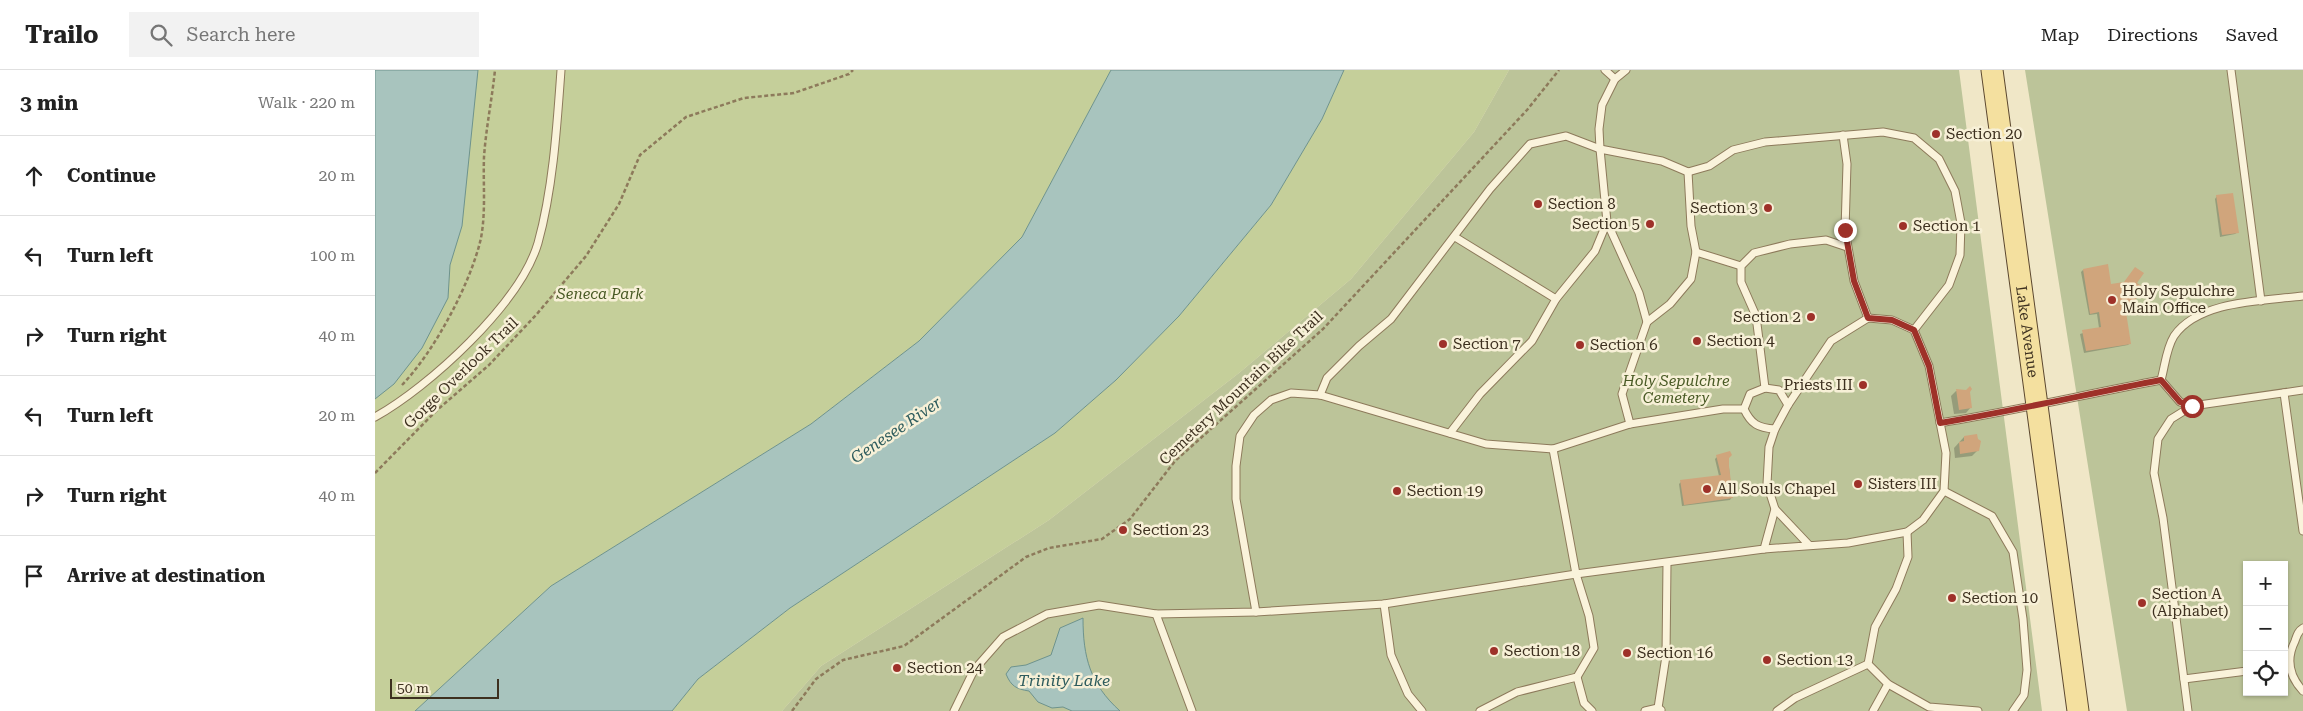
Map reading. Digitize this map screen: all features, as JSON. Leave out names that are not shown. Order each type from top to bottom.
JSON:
[{"type":"main road","name":"Lake Avenue","points":[[1992,70],[2078,711]]},
{"type":"lane","points":[[375,417],[392,408],[430,380],[472,339],[502,304],[521,277],[537,244],[545,209],[557,127],[561,70]]},
{"type":"lane","points":[[1605,70],[1615,79]]},
{"type":"lane","points":[[1626,70],[1615,79],[1602,105],[1599,129],[1600,149],[1607,222],[1639,293],[1647,322]]},
{"type":"lane","points":[[2231,70],[2261,302]]},
{"type":"lane","points":[[1319,395],[1327,378],[1391,318],[1490,189],[1530,144],[1566,136],[1600,149],[1662,161],[1688,172],[1709,166],[1733,150],[1765,142],[1883,132],[1914,138],[1939,160],[1955,191],[1961,223],[1961,255],[1949,285],[1914,330]]},
{"type":"lane","points":[[1843,135],[1847,164],[1845,230],[1847,247],[1854,281],[1868,318]]},
{"type":"lane","points":[[1630,424],[1622,394],[1647,322],[1671,304],[1691,279],[1696,252],[1691,226],[1688,172]]},
{"type":"lane","points":[[1450,433],[1480,394],[1532,341],[1555,299],[1595,251],[1607,222]]},
{"type":"lane","points":[[1455,237],[1555,299]]},
{"type":"lane","points":[[1765,388],[1756,316],[1741,282],[1741,266],[1754,253],[1790,244],[1826,240],[1847,247]]},
{"type":"lane","points":[[1696,252],[1741,266]]},
{"type":"lane","points":[[2161,380],[2167,352],[2175,336],[2189,322],[2206,312],[2226,306],[2303,296]]},
{"type":"lane","points":[[954,711],[974,670],[1003,637],[1047,614],[1099,605],[1156,614],[1256,612],[1385,604],[1576,574],[1764,549],[1848,543],[1907,532],[1923,520],[1944,491],[1946,453],[1929,366],[1914,330],[1892,320],[1868,318],[1831,341],[1788,405],[1775,429],[1769,447],[1767,484],[1775,509],[1809,545]]},
{"type":"lane","points":[[1940,423],[2013,411],[2037,404],[2161,380]]},
{"type":"lane","points":[[2161,380],[2180,402],[2192,406]]},
{"type":"lane","points":[[1775,429],[1762,428],[1750,421],[1744,409],[1750,394],[1765,388],[1779,390],[1788,405]]},
{"type":"lane","points":[[2188,711],[2163,518],[2154,473],[2158,439],[2171,419],[2192,406],[2303,390]]},
{"type":"lane","points":[[2284,393],[2303,531]]},
{"type":"lane","points":[[1256,612],[1236,499],[1235,466],[1240,436],[1253,416],[1271,400],[1291,394],[1319,395],[1486,444],[1553,449],[1630,424],[1723,409],[1744,409]]},
{"type":"lane","points":[[1553,449],[1576,574],[1589,616],[1594,648],[1577,677],[1584,703],[1592,711]]},
{"type":"lane","points":[[1944,491],[1992,516],[2013,552],[2023,619],[2027,670],[2024,695],[2013,711]]},
{"type":"lane","points":[[1764,549],[1775,509]]},
{"type":"lane","points":[[1868,664],[1875,627],[1896,589],[1908,557],[1907,532]]},
{"type":"lane","points":[[1645,711],[1660,710],[1666,656],[1667,563]]},
{"type":"lane","points":[[1385,604],[1391,655],[1408,694],[1422,711]]},
{"type":"lane","points":[[1156,614],[1192,711]]},
{"type":"lane","points":[[2288,659],[2300,629],[2303,628]]},
{"type":"lane","points":[[1868,664],[1888,684],[1929,707],[1978,711]]},
{"type":"lane","points":[[1777,711],[1795,698],[1868,664]]},
{"type":"lane","points":[[2288,669],[2303,691]]},
{"type":"lane","points":[[2184,679],[2243,672]]},
{"type":"lane","points":[[1480,711],[1517,692],[1577,677]]},
{"type":"lane","points":[[1873,711],[1888,684]]},
{"type":"path","points":[[396,390],[424,358],[448,318],[466,279],[480,239],[483,216],[486,136],[495,70]]},
{"type":"path","name":"Gorge Overlook Trail","points":[[375,473],[436,411],[489,365],[536,315],[586,256],[619,204],[640,155],[686,117],[744,98],[794,93],[849,74],[853,70]]},
{"type":"path","name":"Cemetery Mountain Bike Trail","points":[[792,711],[816,679],[843,660],[904,646],[1026,557],[1049,548],[1102,539],[1130,518],[1175,461],[1323,329],[1527,110],[1559,70]]},
{"type":"green space","name":"Seneca Park","points":[[375,70],[1111,70],[1022,237],[919,341],[811,424],[551,586],[415,711],[375,711]]},
{"type":"green space","points":[[1344,70],[1509,70],[1474,132],[1351,279],[1239,373],[1049,520],[821,666],[782,711],[672,711],[698,679],[790,608],[1055,433],[1116,380],[1179,316],[1271,205],[1322,119]]},
{"type":"green space","name":"Holy Sepulchre Cemetery","points":[[1509,70],[1959,70],[2042,711],[782,711],[821,666],[1049,520],[1239,373],[1351,279],[1474,132]]},
{"type":"green space","points":[[2025,70],[2303,70],[2303,711],[2127,711]]},
{"type":"water","points":[[375,70],[478,70],[462,226],[450,265],[448,298],[422,348],[394,384],[375,399]]},
{"type":"water","name":"Genesee River","points":[[1111,70],[1344,70],[1322,119],[1271,205],[1179,316],[1116,380],[1055,433],[790,608],[698,679],[672,711],[415,711],[551,586],[811,424],[919,341],[1022,237]]},
{"type":"water","name":"Trinity Lake","points":[[1083,618],[1083,632],[1090,669],[1102,691],[1120,711],[1072,711],[1063,707],[1052,708],[1038,702],[1029,691],[1015,686],[1006,674],[1011,667],[1026,665],[1051,655],[1060,628]]},
{"type":"building","points":[[2233,193],[2239,233],[2222,235],[2216,195]]},
{"type":"building","name":"Holy Sepulchre Main Office","points":[[2108,264],[2111,284],[2124,282],[2135,267],[2144,273],[2137,283],[2144,288],[2126,312],[2131,344],[2086,351],[2082,330],[2101,327],[2099,312],[2090,314],[2083,269]]},
{"type":"building","points":[[1970,386],[1972,389],[1970,392],[1972,408],[1959,410],[1956,389],[1966,390]]},
{"type":"building","points":[[1977,434],[1978,439],[1981,441],[1979,451],[1960,454],[1959,442],[1964,441],[1964,436]]},
{"type":"building","name":"All Souls Chapel","points":[[1730,451],[1732,455],[1729,458],[1729,466],[1733,498],[1684,505],[1680,480],[1721,475],[1716,455]]},
{"type":"place","name":"Section 20","points":[[1936,134]]},
{"type":"place","name":"Section 8","points":[[1538,204]]},
{"type":"place","name":"Section 3","points":[[1768,208]]},
{"type":"place","name":"Section 5","points":[[1650,224]]},
{"type":"place","name":"Section 1","points":[[1903,226]]},
{"type":"place","name":"Holy Sepulchre Main Office","points":[[2112,300]]},
{"type":"place","name":"Section 2","points":[[1811,317]]},
{"type":"place","name":"Section 4","points":[[1697,341]]},
{"type":"place","name":"Section 7","points":[[1443,344]]},
{"type":"place","name":"Section 6","points":[[1580,345]]},
{"type":"place","name":"Priests III","points":[[1863,385]]},
{"type":"place","name":"Sisters III","points":[[1858,484]]},
{"type":"place","name":"All Souls Chapel","points":[[1707,489]]},
{"type":"place","name":"Section 19","points":[[1397,491]]},
{"type":"place","name":"Section 23","points":[[1123,530]]},
{"type":"place","name":"Section 10","points":[[1952,598]]},
{"type":"place","name":"Section A (Alphabet)","points":[[2142,603]]},
{"type":"place","name":"Section 18","points":[[1494,651]]},
{"type":"place","name":"Section 16","points":[[1627,653]]},
{"type":"place","name":"Section 13","points":[[1767,660]]},
{"type":"place","name":"Section 24","points":[[897,668]]},
{"type":"route","points":[[1845,230],[1854,281],[1868,318],[1892,320],[1914,330],[1929,366],[1940,423],[2013,411],[2037,404],[2161,380],[2180,402],[2192,406]]}]
